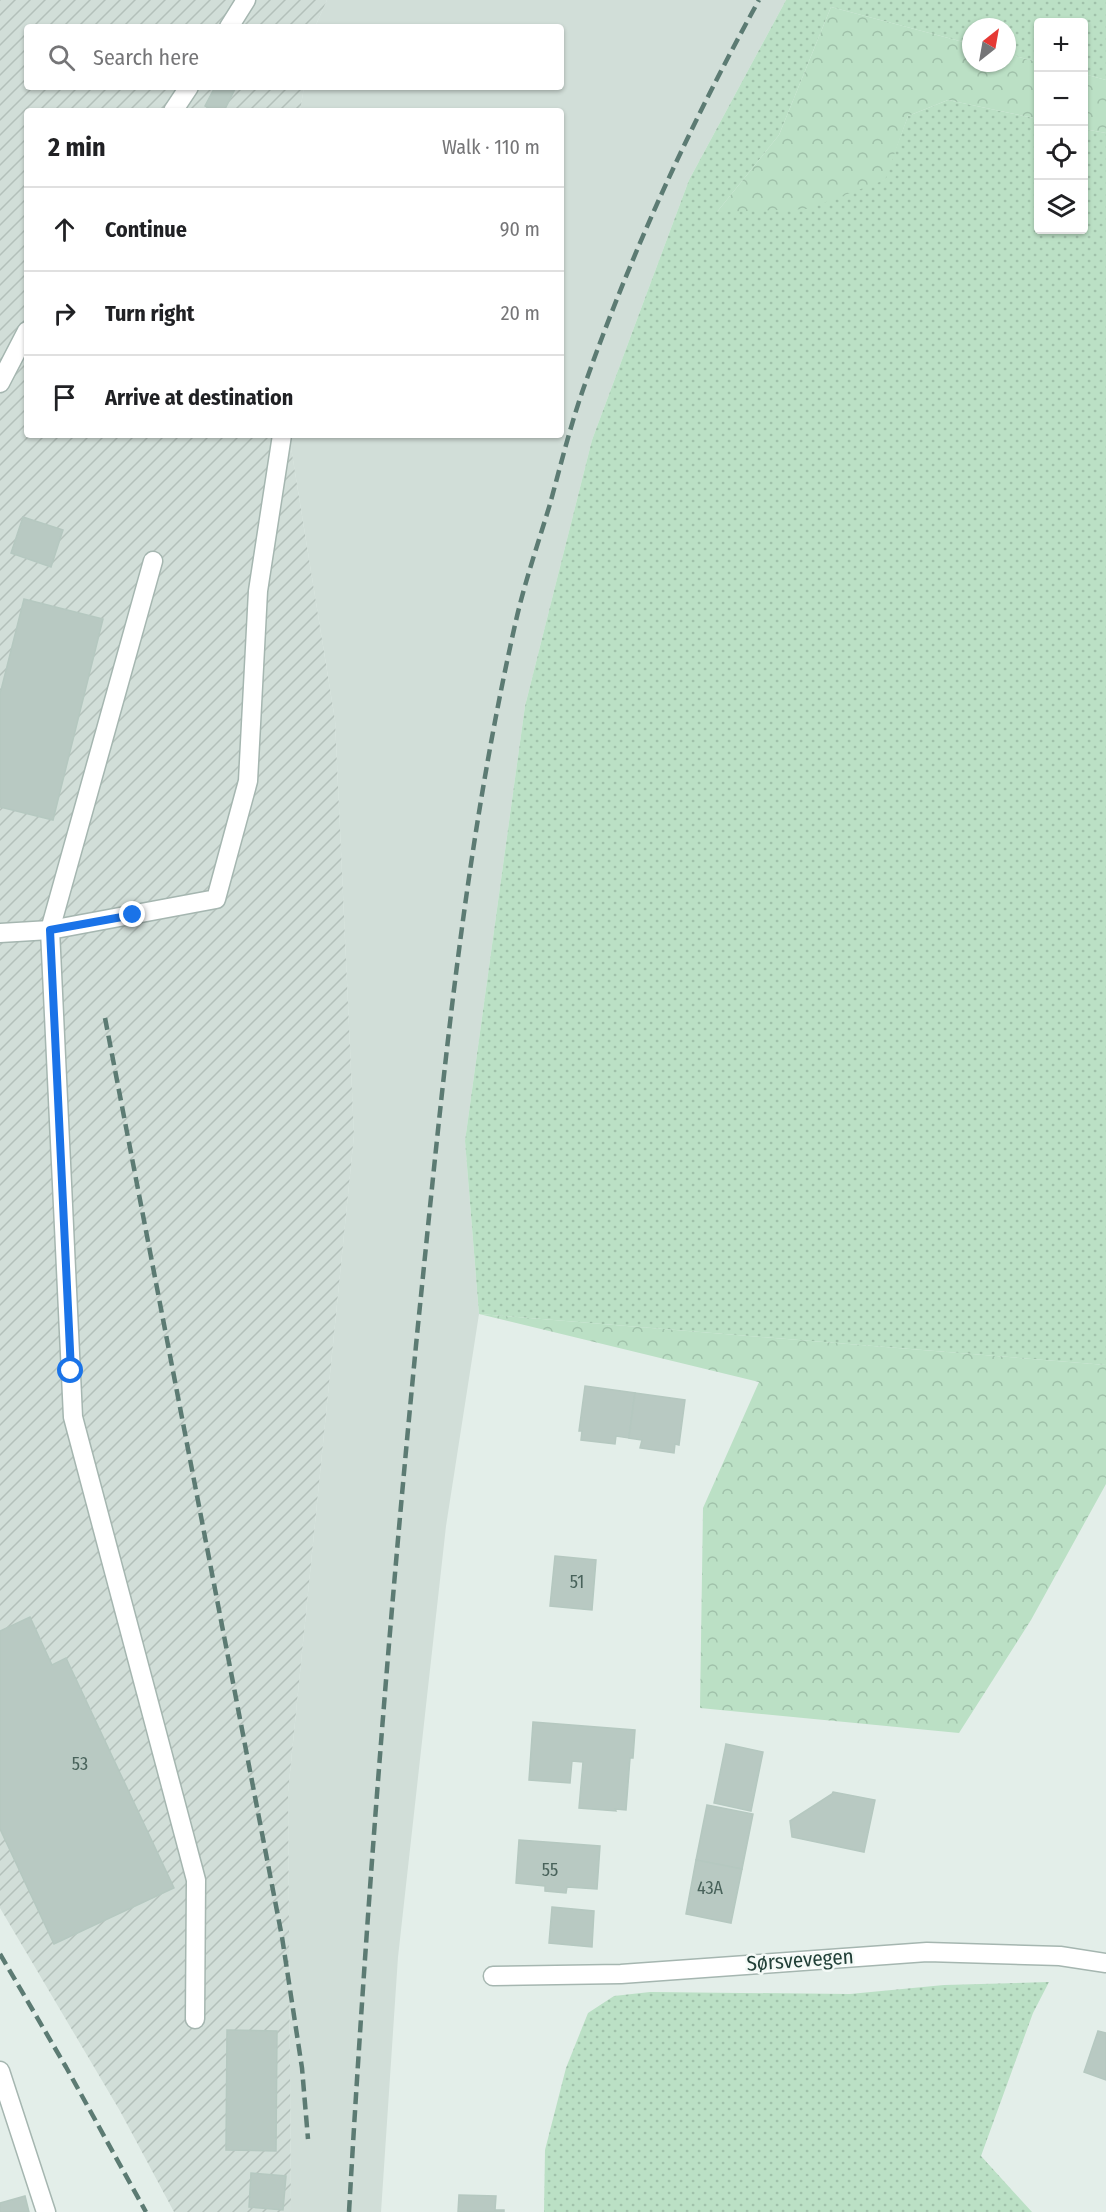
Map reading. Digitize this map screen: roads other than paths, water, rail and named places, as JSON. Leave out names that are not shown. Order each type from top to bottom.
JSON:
[{"type":"street","points":[[231,24],[246,0]]},
{"type":"street","points":[[175,108],[187,90]]},
{"type":"street","points":[[0,383],[24,337]]},
{"type":"street","points":[[0,933],[50,930],[216,899],[248,781],[258,591],[282,438]]},
{"type":"street","points":[[153,561],[50,930],[73,1417],[196,1880],[195,2019]]},
{"type":"street","name":"Sørsvevegen","points":[[493,1976],[621,1974],[927,1952],[1060,1956],[1106,1963]]},
{"type":"street","points":[[0,2071],[46,2212]]},
{"type":"railway","points":[[349,2212],[363,1990],[397,1546],[436,1149],[456,974],[481,798],[515,625],[585,384],[622,285],[664,188],[686,140],[759,0]]},
{"type":"railway","points":[[105,1018],[282,1937],[302,2068],[308,2139]]},
{"type":"railway","points":[[0,1954],[146,2212]]}]
